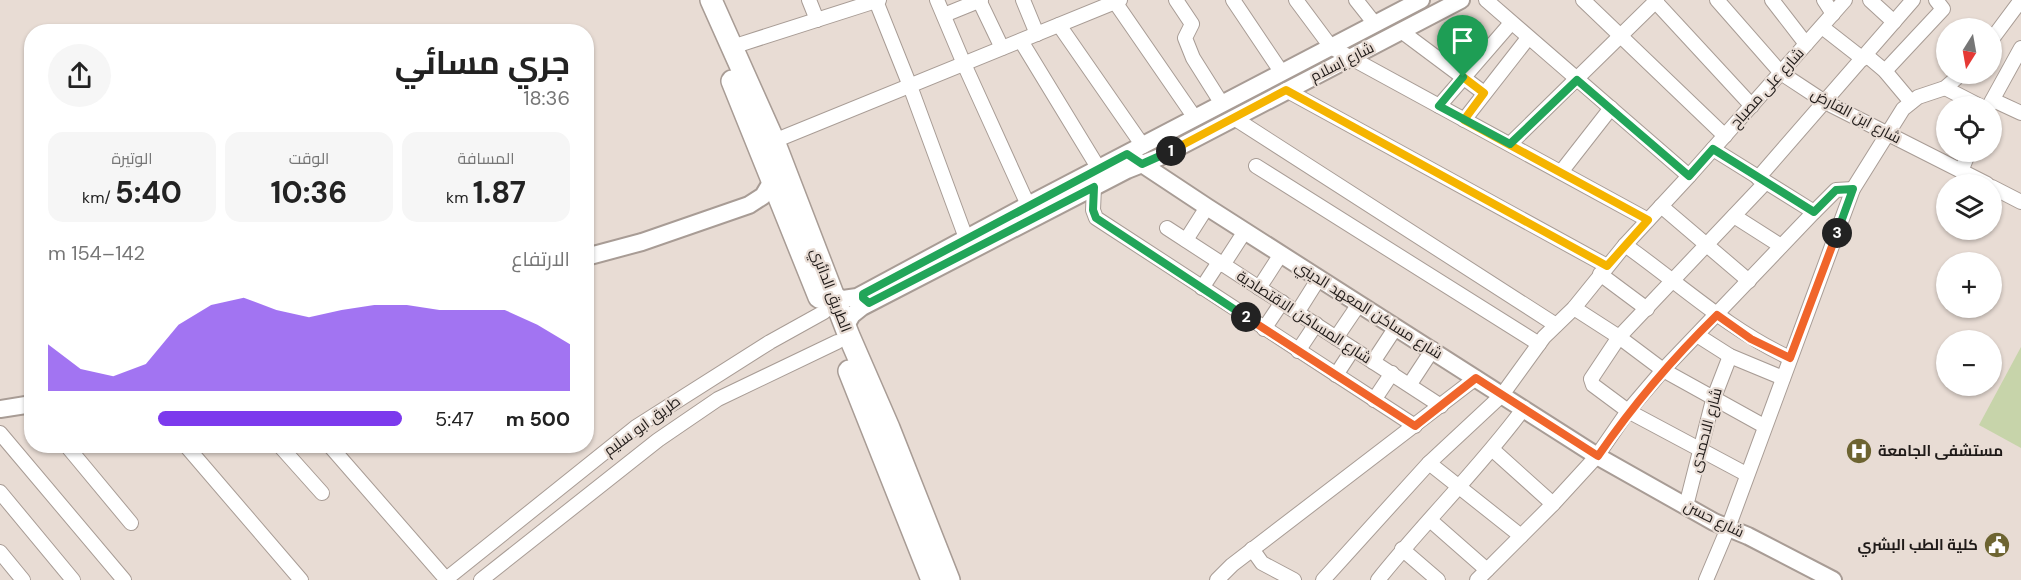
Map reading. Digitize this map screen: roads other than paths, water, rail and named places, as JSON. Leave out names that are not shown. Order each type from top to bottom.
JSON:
[{"type":"highway","name":"الطريق الدائري","points":[[700,0],[764,139],[772,181],[785,214],[829,303]]},
{"type":"highway","name":"الطريق الدائري","points":[[711,0],[732,47],[764,139],[882,432],[932,580]]},
{"type":"highway","name":"الطريق الدائري","points":[[893,465],[949,580]]},
{"type":"street","points":[[809,0],[817,20]]},
{"type":"street","points":[[732,47],[817,20],[859,3],[877,0],[966,238]]},
{"type":"street","points":[[937,0],[1028,205]]},
{"type":"street","points":[[944,15],[980,0],[1002,48]]},
{"type":"street","points":[[1023,0],[1037,34]]},
{"type":"street","points":[[1176,0],[1192,24],[1185,38],[1193,58],[1222,104]]},
{"type":"street","points":[[1233,0],[1282,73]]},
{"type":"street","points":[[1296,0],[1331,47],[1648,220]]},
{"type":"street","points":[[1356,0],[1375,24]]},
{"type":"street","name":"شارع إسلام","points":[[829,303],[866,298],[1160,157],[1461,0]]},
{"type":"street","points":[[1486,0],[1689,176]]},
{"type":"street","points":[[1583,0],[1725,136]]},
{"type":"street","points":[[1510,144],[1656,0],[1752,106]]},
{"type":"street","name":"شارع ابن الفارض","points":[[1717,0],[1781,73],[1825,102],[1967,174]]},
{"type":"street","points":[[1772,0],[1806,44]]},
{"type":"street","points":[[1824,0],[1833,14]]},
{"type":"street","name":"شارع على مصباح","points":[[1323,580],[1429,463],[1502,395],[1539,344],[1574,308],[1603,270],[1845,0]]},
{"type":"street","points":[[1870,0],[1894,22]]},
{"type":"street","points":[[1746,474],[1628,411],[1591,382],[1592,376],[1619,338],[1734,216],[1825,102],[1913,0]]},
{"type":"street","points":[[1885,71],[1942,9],[1936,0]]},
{"type":"street","points":[[2002,26],[2021,0]]},
{"type":"street","points":[[764,139],[910,86],[1117,1],[1195,118]]},
{"type":"street","name":"شارع إسلام","points":[[841,334],[852,315],[866,298],[966,238],[1418,1]]},
{"type":"street","points":[[1439,106],[1511,23]]},
{"type":"street","points":[[1059,25],[1143,146]]},
{"type":"street","points":[[1822,27],[1885,71],[1911,102]]},
{"type":"street","points":[[1401,31],[1484,93]]},
{"type":"street","points":[[1464,120],[1528,38]]},
{"type":"street","points":[[1021,41],[1099,169]]},
{"type":"street","points":[[1995,96],[2021,48]]},
{"type":"street","points":[[1706,580],[1728,528],[1853,189],[1886,132],[1911,102],[1950,84]]},
{"type":"street","points":[[1945,88],[1961,96]]},
{"type":"street","points":[[1286,90],[1603,270],[1647,309]]},
{"type":"street","points":[[2002,107],[2021,113]]},
{"type":"street","points":[[1561,172],[1611,108]]},
{"type":"street","points":[[1233,118],[1556,325]]},
{"type":"street","points":[[1713,149],[1814,212]]},
{"type":"street","name":"شارع مساكن المعهد الديني","points":[[1127,154],[1598,456]]},
{"type":"street","points":[[1961,171],[1965,162]]},
{"type":"street","points":[[1256,166],[1539,344]]},
{"type":"street","points":[[594,255],[721,215],[759,200],[772,181]]},
{"type":"street","points":[[1094,187],[1093,210],[1096,218],[1415,426]]},
{"type":"street","points":[[1430,520],[1482,575],[1598,456],[1628,411],[1663,370],[1781,246],[1836,190],[1853,189]]},
{"type":"street","points":[[2002,192],[2021,202]]},
{"type":"street","points":[[1661,206],[1749,281]]},
{"type":"street","points":[[1186,240],[1207,207]]},
{"type":"street","points":[[721,215],[729,217],[763,208],[785,214]]},
{"type":"street","points":[[1734,216],[1781,246]]},
{"type":"street","name":"شارع المساكن الاقتصادية","points":[[1167,228],[1441,406]]},
{"type":"street","points":[[1202,288],[1245,231]]},
{"type":"street","points":[[1625,245],[1675,280],[1717,315],[1751,339],[1790,358]]},
{"type":"street","points":[[1259,288],[1281,254]]},
{"type":"street","points":[[1298,313],[1319,278]]},
{"type":"street","points":[[1264,328],[1282,302]]},
{"type":"street","name":"طريق ابو سليم","points":[[445,580],[636,427],[829,303]]},
{"type":"street","points":[[1336,338],[1359,304]]},
{"type":"street","points":[[1574,308],[1663,370],[1713,400],[1764,426]]},
{"type":"street","points":[[1298,351],[1316,324]]},
{"type":"street","points":[[1373,362],[1396,327]]},
{"type":"street","name":"طريق ابو سليم","points":[[481,580],[664,435],[726,394],[841,334]]},
{"type":"street","points":[[1697,335],[1730,356],[1782,378]]},
{"type":"street","points":[[1336,375],[1353,349]]},
{"type":"street","points":[[1410,384],[1433,350]]},
{"type":"street","name":"شارع الاحمدى","points":[[1686,506],[1713,400],[1730,356]]},
{"type":"street","points":[[1374,400],[1392,373]]},
{"type":"street","points":[[1217,580],[1252,549],[1476,378]]},
{"type":"street","points":[[0,409],[24,405]]},
{"type":"street","points":[[1378,580],[1402,549],[1493,450],[1524,408]]},
{"type":"street","points":[[0,434],[124,580]]},
{"type":"street","points":[[1493,450],[1553,504]]},
{"type":"street","points":[[72,453],[131,524]]},
{"type":"street","points":[[192,453],[301,580]]},
{"type":"street","points":[[286,453],[322,493]]},
{"type":"street","points":[[336,453],[445,580]]},
{"type":"street","name":"شارع حسن","points":[[1598,456],[1686,506],[1833,580]]},
{"type":"street","points":[[1429,463],[1521,536]]},
{"type":"street","points":[[0,492],[73,580]]},
{"type":"street","points":[[1252,549],[1262,563],[1294,580]]},
{"type":"street","points":[[1402,549],[1438,580]]},
{"type":"street","points":[[0,552],[23,580]]},
{"type":"place","name":"مستشفى الجامعة","points":[[1859,451]]},
{"type":"place","name":"كلية الطب البشري","points":[[1997,545]]}]
